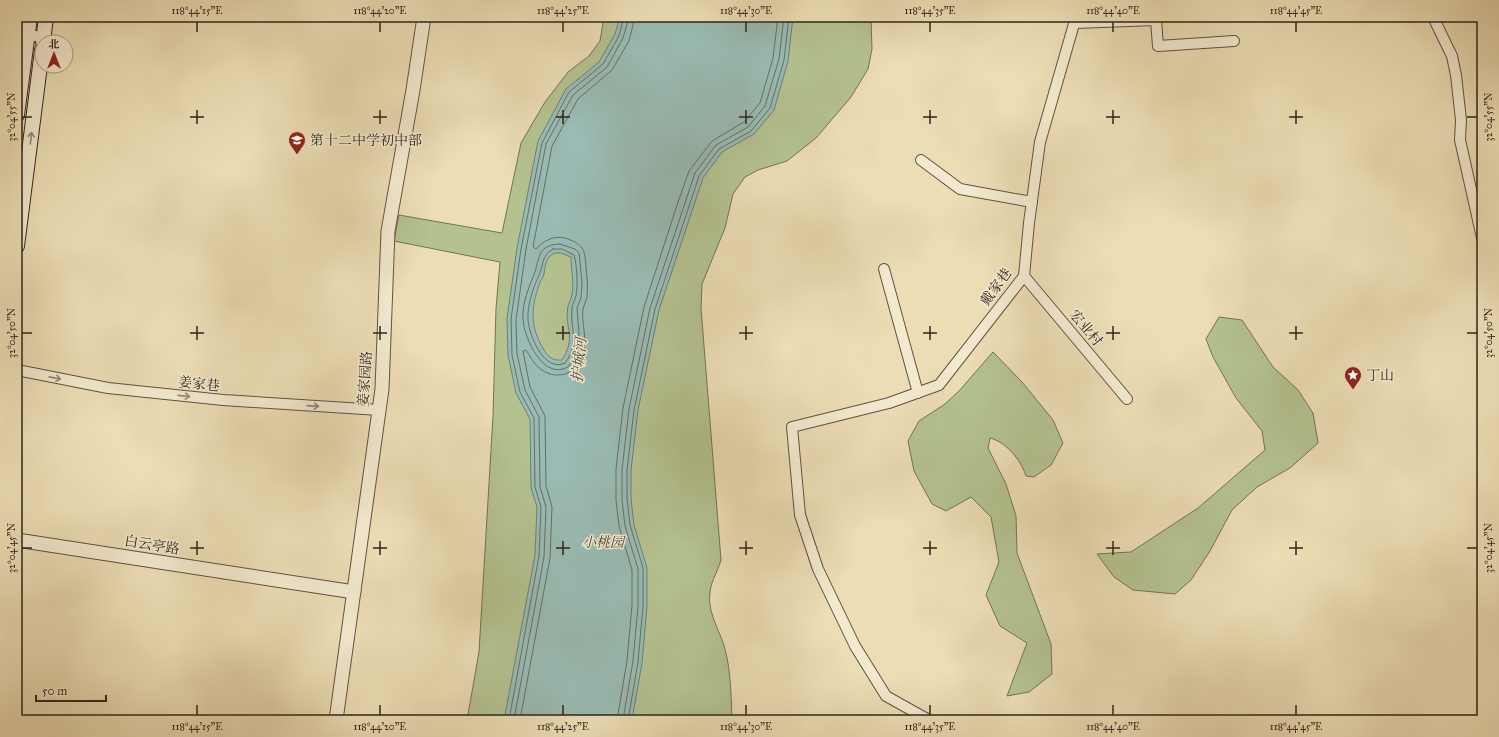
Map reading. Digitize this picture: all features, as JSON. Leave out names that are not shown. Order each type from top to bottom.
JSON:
[{"type":"main road","points":[[17,115],[22,34],[30,17]]},
{"type":"main road","points":[[44,34],[46,17]]},
{"type":"main road","points":[[17,246],[39,74]]},
{"type":"street","name":"姜家园路","points":[[336,720],[382,389],[388,231],[413,90],[424,17]]},
{"type":"street","points":[[1433,17],[1452,56],[1456,75],[1461,120],[1460,140],[1482,238]]},
{"type":"street","points":[[1075,20],[1156,20],[1158,46],[1234,41]]},
{"type":"street","name":"戴家巷","points":[[930,720],[886,696],[855,646],[821,576],[800,516],[792,427],[889,403],[939,385],[1024,276],[1040,142],[1075,20]]},
{"type":"street","points":[[22,34],[34,39]]},
{"type":"street","points":[[921,160],[960,189],[1032,202]]},
{"type":"street","points":[[884,270],[918,393]]},
{"type":"street","name":"宏业村","points":[[1024,276],[1126,399]]},
{"type":"street","name":"姜家巷","points":[[17,370],[108,388],[223,400],[379,410]]},
{"type":"street","name":"白云亭路","points":[[17,540],[354,592]]},
{"type":"green space","name":"小桃园","points":[[604,17],[871,17],[872,49],[868,69],[851,97],[816,138],[787,161],[758,170],[745,177],[733,194],[725,228],[702,284],[701,308],[721,560],[710,592],[710,607],[723,642],[727,658],[732,720],[467,720],[479,652],[493,416],[496,308],[500,262],[394,241],[399,215],[502,233],[521,143],[545,102],[568,72],[589,56],[600,41]]},
{"type":"green space","points":[[1219,317],[1242,320],[1273,367],[1298,390],[1313,413],[1318,443],[1290,468],[1257,487],[1232,510],[1210,551],[1191,580],[1175,594],[1133,590],[1114,577],[1097,554],[1131,552],[1198,508],[1265,450],[1262,431],[1236,398],[1213,357],[1206,339]]},
{"type":"green space","points":[[993,352],[1022,382],[1053,420],[1063,443],[1051,465],[1034,477],[1026,476],[1021,464],[1012,452],[1002,443],[990,438],[988,448],[1006,484],[1016,516],[1017,553],[1051,644],[1052,674],[1029,692],[1007,696],[1027,643],[1000,626],[986,595],[999,562],[991,517],[971,497],[946,511],[932,504],[914,471],[908,441],[919,421],[945,404],[959,391]]},
{"type":"water","name":"护城河","points":[[620,17],[793,17],[788,61],[774,110],[754,134],[722,152],[703,178],[659,310],[638,410],[631,470],[631,499],[634,525],[647,568],[647,606],[642,663],[632,720],[505,720],[535,555],[537,507],[531,488],[530,419],[516,393],[508,355],[507,319],[517,248],[538,141],[566,89],[599,62],[615,34]],"holes":[[[555,253],[561,253],[571,257],[573,285],[567,314],[569,345],[562,360],[555,360],[548,356],[539,340],[534,325],[533,310],[536,293],[544,275],[546,262],[549,257]]]},
{"type":"place","name":"第十二中学初中部","points":[[297,155]]},
{"type":"place","name":"丁山","points":[[1353,390]]}]
